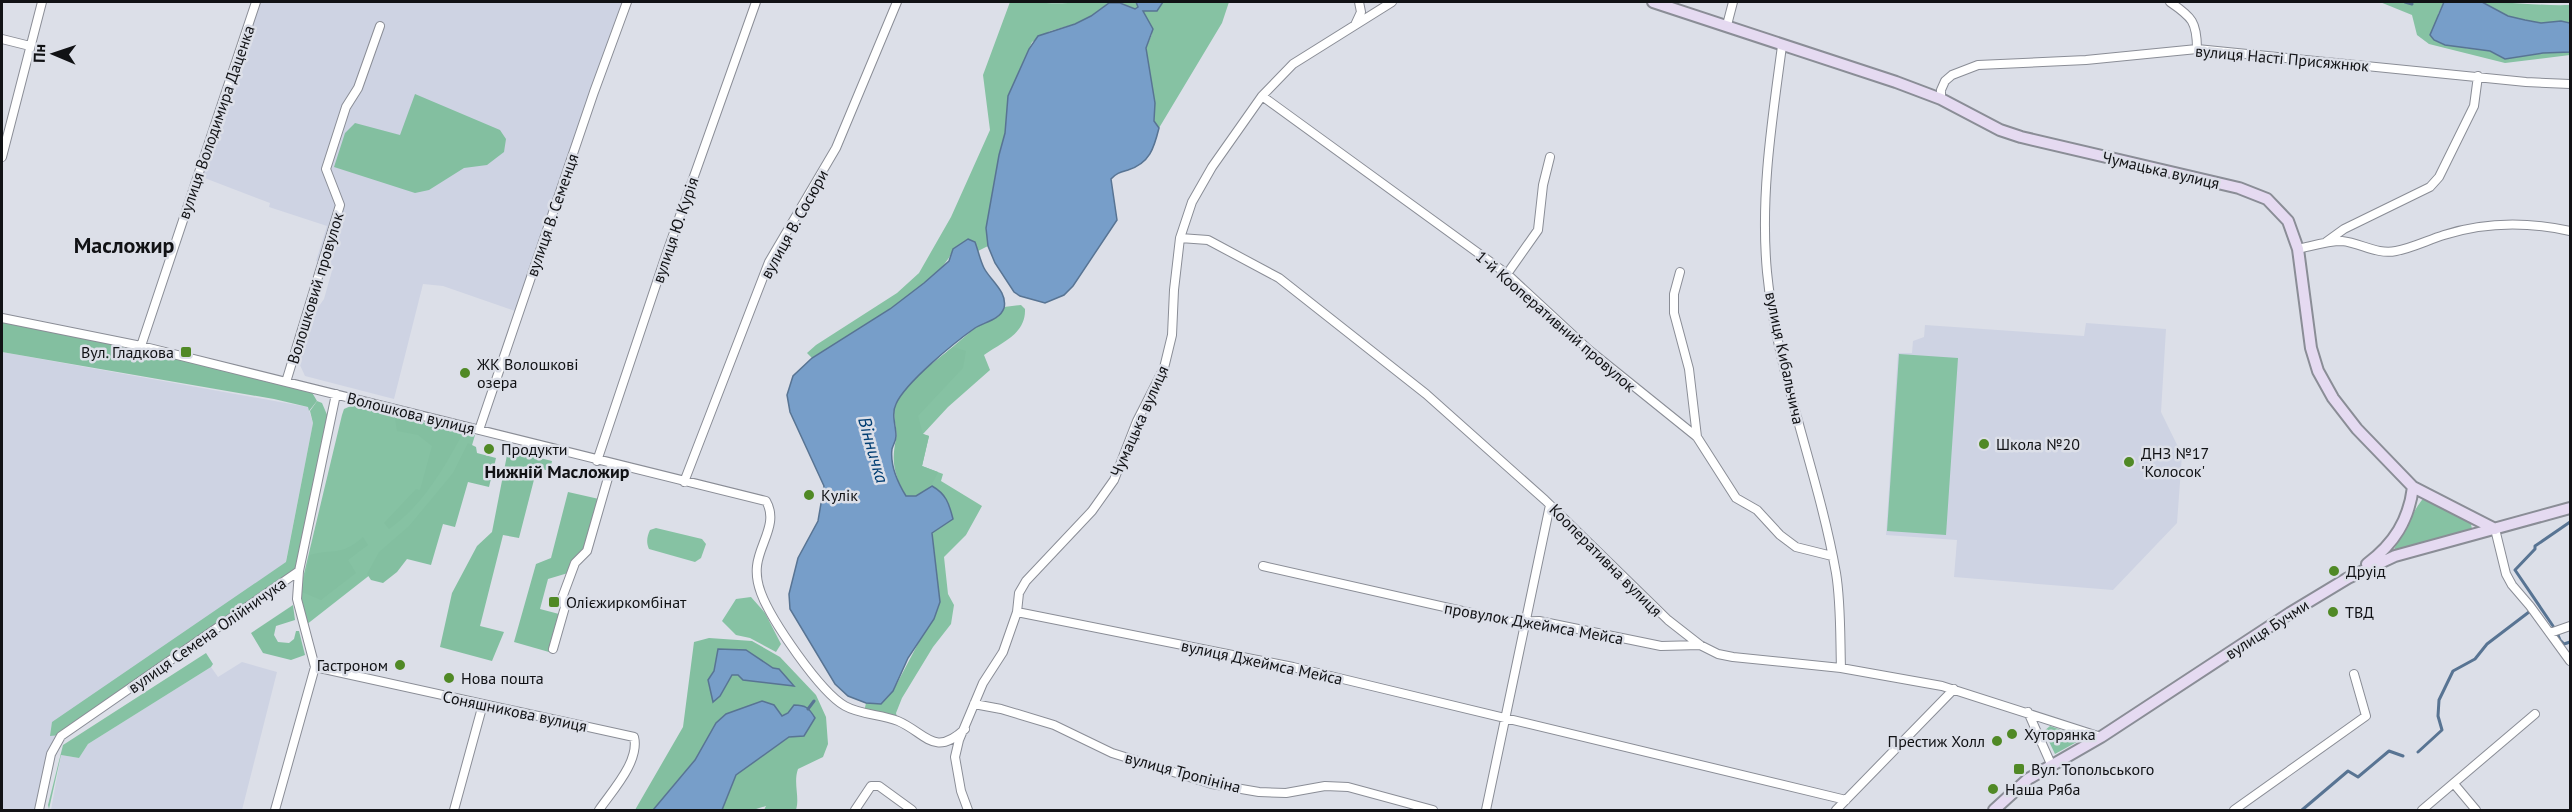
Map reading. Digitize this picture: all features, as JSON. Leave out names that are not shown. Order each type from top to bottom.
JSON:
[{"type":"street","points":[[2,157],[42,2]]},
{"type":"street","name":"вулиця Володимира Даценка","points":[[141,346],[256,2]]},
{"type":"street","name":"вулиця В. Семенця","points":[[479,430],[627,2]]},
{"type":"street","name":"вулиця Ю. Курія","points":[[597,460],[666,255],[756,2]]},
{"type":"street","name":"вулиця В. Сосюри","points":[[684,482],[769,262],[836,148],[897,2]]},
{"type":"street","points":[[1354,26],[1360,12],[1359,2]]},
{"type":"street","name":"Чумацька вулиця","points":[[968,810],[961,791],[955,757],[959,740],[983,683],[1003,652],[1017,612],[1019,593],[1026,581],[1092,510],[1114,480],[1137,421],[1164,368],[1172,336],[1180,237],[1192,202],[1212,167],[1262,96],[1293,64],[1392,2]]},
{"type":"street","name":"Чумацька вулиця","points":[[1653,2],[1896,82],[1941,99],[2000,130],[2021,137],[2239,188],[2267,199],[2288,221],[2298,249],[2311,348],[2318,371],[2333,398],[2357,429],[2413,487],[2494,529]]},
{"type":"street","points":[[1727,25],[1733,2]]},
{"type":"street","points":[[2170,2],[2194,22],[2197,32],[2197,49]]},
{"type":"street","name":"Волошковий провулок","points":[[286,382],[340,205],[326,169],[346,107],[358,88],[380,26]]},
{"type":"street","points":[[2,39],[30,46]]},
{"type":"street","name":"вулиця Кибальчича","points":[[1782,46],[1767,156],[1764,215],[1767,272],[1781,352],[1836,575],[1842,668]]},
{"type":"street","name":"вулиця Насті Присяжнюк","points":[[1941,99],[1941,90],[1945,81],[1952,75],[1978,65],[2086,60],[2197,49],[2571,84]]},
{"type":"street","points":[[2326,242],[2344,229],[2430,188],[2474,106],[2478,76]]},
{"type":"street","name":"1-й Кооперативний провулок","points":[[1262,96],[1507,274],[1589,350],[1697,438],[1736,498],[1757,510],[1780,535],[1796,547],[1832,556]]},
{"type":"street","points":[[1507,274],[1538,230],[1543,185],[1550,157]]},
{"type":"street","points":[[2298,249],[2326,242],[2344,241],[2382,252],[2396,251],[2446,234],[2496,225],[2524,224],[2571,231]]},
{"type":"street","name":"Кооперативна вулиця","points":[[1180,237],[1208,240],[1280,278],[1426,394],[1550,505],[1657,611],[1700,645],[1718,654],[1733,657],[1842,668],[1954,689],[2101,737]]},
{"type":"street","points":[[1680,272],[1674,294],[1674,313],[1689,369],[1697,438]]},
{"type":"street","name":"Волошкова вулиця","points":[[2,318],[141,346],[766,501],[771,509],[771,519],[760,554],[757,578],[762,595],[813,677],[844,705],[898,721],[933,743],[946,743],[965,729]]},
{"type":"street","name":"вулиця Семена Олійничука","points":[[39,810],[51,754],[61,736],[299,571],[336,394]]},
{"type":"street","points":[[553,649],[565,607],[561,598],[575,563],[587,551],[612,464]]},
{"type":"street","points":[[2348,578],[2375,558],[2393,540],[2405,520],[2413,487]]},
{"type":"street","points":[[1486,810],[1524,620],[1550,505]]},
{"type":"street","name":"вулиця Бучми","points":[[1999,809],[2028,779],[2101,737],[2290,613],[2348,578],[2395,556],[2571,508]]},
{"type":"street","points":[[2494,529],[2506,574],[2512,585],[2571,662]]},
{"type":"street","name":"провулок Джеймса Мейса","points":[[1263,566],[1511,622],[1539,621],[1661,646],[1700,645]]},
{"type":"street","points":[[275,810],[315,667],[297,599],[299,571]]},
{"type":"street","name":"вулиця Джеймса Мейса","points":[[1017,612],[1293,667],[1505,720],[1846,800]]},
{"type":"street","points":[[2550,633],[2571,626]]},
{"type":"street","name":"Соняшникова вулиця","points":[[315,667],[634,737],[636,746],[631,761],[599,810]]},
{"type":"street","points":[[2234,810],[2366,716],[2354,674]]},
{"type":"street","points":[[1836,810],[1954,689]]},
{"type":"street","points":[[454,810],[483,704]]},
{"type":"street","name":"вулиця Тропініна","points":[[974,704],[1001,709],[1054,725],[1112,753],[1212,784],[1259,792],[1286,793],[1325,786],[1348,787],[1433,810]]},
{"type":"street","points":[[2028,712],[2051,764]]},
{"type":"street","points":[[2422,810],[2455,785],[2535,714]]},
{"type":"street","points":[[2455,785],[2476,810]]},
{"type":"street","points":[[855,810],[871,786],[879,786],[912,810]]},
{"type":"shaded area","points":[[258,2],[623,2],[515,311],[443,286],[423,284],[394,399],[305,376],[299,363],[312,316],[324,299],[333,267],[316,261],[327,226],[269,207],[270,203],[202,177]]},
{"type":"shaded area","name":"Школа №20","points":[[2086,323],[2166,329],[2161,412],[2182,455],[2177,523],[2113,590],[1954,577],[1957,540],[1886,535],[1898,353],[1912,353],[1913,341],[1924,337],[1925,325],[2084,336]]},
{"type":"shaded area","points":[[2,352],[308,407],[313,423],[286,561],[299,571],[55,744],[39,810],[2,810]]},
{"type":"shaded area","points":[[242,662],[277,672],[242,810],[51,810],[61,755],[79,758],[88,744],[211,667],[218,677]]},
{"type":"green space","points":[[1010,2],[1229,2],[1222,23],[1159,128],[1154,121],[1155,112],[1146,48],[1152,34],[1135,9],[1120,3],[1112,3],[1075,24],[1050,31],[1032,42],[1008,96],[1006,133],[999,155],[986,228],[988,246],[978,251],[975,242],[953,249],[945,263],[912,294],[812,358],[807,353],[816,345],[897,293],[919,273],[951,217],[990,130],[983,75]]},
{"type":"green space","points":[[2380,2],[2444,2],[2438,14],[2465,48],[2490,51],[2505,59],[2543,53],[2570,52],[2570,55],[2505,63],[2429,44],[2417,35],[2412,15]]},
{"type":"green space","points":[[2482,2],[2570,5],[2570,23],[2561,21],[2541,23],[2508,16]]},
{"type":"green space","points":[[415,94],[500,130],[506,139],[504,152],[487,165],[464,168],[429,190],[415,193],[334,167],[345,133],[355,123],[400,135]]},
{"type":"green space","points":[[1021,305],[1025,309],[1022,325],[1012,336],[984,355],[990,370],[948,407],[923,434],[929,436],[922,466],[943,474],[941,481],[982,506],[966,535],[944,557],[948,594],[954,605],[951,624],[933,647],[902,698],[896,713],[898,721],[864,712],[866,703],[881,704],[893,691],[940,602],[932,533],[897,480],[930,366],[975,328],[998,317],[1004,307]]},
{"type":"green space","points":[[2,318],[310,389],[317,401],[309,411],[308,407],[274,399],[2,352]]},
{"type":"green space","points":[[953,347],[966,351],[963,368],[918,416],[923,434],[929,436],[922,466],[938,472],[926,490],[906,496],[896,475],[894,462],[895,406],[898,398],[911,382]]},
{"type":"green space","points":[[1899,354],[1958,358],[1946,535],[1887,531]]},
{"type":"green space","points":[[317,401],[322,403],[328,417],[298,571],[61,735],[50,736],[52,722],[286,562],[313,423],[310,411]]},
{"type":"green space","points":[[353,405],[475,435],[461,483],[435,524],[306,625],[300,602],[302,582],[342,415],[344,409]]},
{"type":"green space","points":[[395,418],[462,435],[422,498],[412,510],[389,529],[384,523],[416,489],[420,490],[432,446],[418,435],[397,431]]},
{"type":"green space","points":[[468,443],[476,447],[477,453],[496,458],[489,487],[468,482],[455,527],[443,524],[431,565],[407,559],[397,572],[383,583],[371,580],[367,574],[379,552],[409,526],[453,473]]},
{"type":"green space","points":[[508,450],[552,461],[550,471],[537,468],[519,538],[503,535],[480,626],[504,632],[492,661],[440,647],[452,593],[477,546],[492,532]]},
{"type":"green space","points":[[568,492],[599,499],[584,550],[572,560],[568,573],[548,579],[540,609],[559,614],[549,652],[514,642],[536,564],[551,558]]},
{"type":"green space","points":[[2424,498],[2470,519],[2472,529],[2394,550],[2417,506]]},
{"type":"green space","points":[[656,528],[702,539],[706,544],[701,558],[695,562],[649,549],[648,535],[650,530]]},
{"type":"green space","points":[[363,537],[368,545],[348,560],[356,573],[321,600],[302,592],[310,555],[342,550]]},
{"type":"green space","points":[[751,597],[765,613],[781,644],[776,652],[750,638],[736,635],[722,621],[736,599]]},
{"type":"green space","points":[[293,605],[295,620],[276,626],[274,635],[278,642],[289,643],[294,639],[296,631],[299,631],[305,655],[291,660],[263,653],[251,633]]},
{"type":"green space","points":[[709,638],[752,641],[780,657],[816,695],[826,717],[828,744],[823,757],[798,769],[796,810],[764,810],[766,806],[753,810],[722,810],[736,775],[789,737],[788,713],[782,716],[744,708],[726,714],[716,723],[695,760],[653,810],[635,810],[683,727],[694,642]],"holes":[[[746,650],[773,668],[779,669],[732,675],[720,696],[708,680],[714,671]]]},
{"type":"green space","points":[[206,653],[213,664],[211,667],[88,744],[79,758],[61,755],[49,809],[48,805],[63,745]]},
{"type":"green space","points":[[2050,726],[2084,738],[2055,754],[2044,731]]},
{"type":"water","points":[[1136,2],[1163,2],[1157,11],[1143,11],[1153,29],[1146,48],[1155,103],[1154,121],[1159,128],[1153,148],[1141,163],[1111,179],[1117,220],[1073,286],[1064,295],[1045,303],[1020,296],[1014,292],[995,263],[988,246],[986,228],[1005,133],[1008,96],[1029,49],[1038,36],[1075,24],[1109,3],[1120,3],[1135,9],[1138,7]]},
{"type":"water","points":[[2444,2],[2482,2],[2508,16],[2541,23],[2561,21],[2570,23],[2570,52],[2543,53],[2505,59],[2490,51],[2445,45],[2434,40],[2430,35]]},
{"type":"water","points":[[968,239],[975,242],[984,268],[1001,291],[1005,302],[1004,308],[999,315],[975,328],[931,363],[901,395],[894,412],[896,440],[892,449],[892,461],[903,491],[906,496],[916,496],[932,486],[941,492],[953,519],[932,533],[940,602],[934,619],[908,658],[893,691],[881,704],[866,703],[848,696],[835,684],[790,609],[789,594],[798,558],[818,521],[824,486],[790,412],[787,395],[793,376],[812,358],[890,309],[949,261],[953,249]]},
{"type":"water","points":[[718,649],[746,650],[773,668],[779,669],[794,686],[743,680],[738,675],[732,675],[720,696],[713,702],[708,680],[714,671]]},
{"type":"water","points":[[762,701],[774,705],[782,716],[788,713],[794,705],[798,705],[807,708],[815,718],[804,736],[789,737],[736,775],[722,810],[653,810],[695,760],[716,723],[726,714]]},
{"type":"waterway","points":[[2405,2],[2412,4]]},
{"type":"waterway","points":[[2553,626],[2515,570],[2535,549],[2535,546],[2570,522]]},
{"type":"waterway","points":[[2418,752],[2442,730],[2438,716],[2439,700],[2453,671],[2475,659],[2487,644],[2529,612]]},
{"type":"waterway","points":[[2558,635],[2564,644],[2570,642]]},
{"type":"waterway","name":"Вінничка","points":[[808,709],[814,701]]},
{"type":"waterway","points":[[2302,810],[2348,771],[2358,777],[2389,751],[2403,756]]},
{"type":"place","name":"Вул. Гладкова","points":[[186,352]]},
{"type":"place","name":"ЖК Волошкові озера","points":[[465,373]]},
{"type":"place","name":"Школа №20","points":[[1984,444]]},
{"type":"place","name":"Продукти","points":[[489,449]]},
{"type":"place","name":"ДНЗ №17 'Колосок'","points":[[2129,462]]},
{"type":"place","name":"Кулік","points":[[809,495]]},
{"type":"place","name":"Друід","points":[[2334,571]]},
{"type":"place","name":"Олієжиркомбінат","points":[[554,602]]},
{"type":"place","name":"ТВД","points":[[2333,612]]},
{"type":"place","name":"Гастроном","points":[[400,665]]},
{"type":"place","name":"Нова пошта","points":[[449,678]]},
{"type":"place","name":"Хуторянка","points":[[2012,734]]},
{"type":"place","name":"Престиж Холл","points":[[1997,741]]},
{"type":"place","name":"Вул. Топольського","points":[[2019,769]]},
{"type":"place","name":"Наша Ряба","points":[[1993,789]]},
{"type":"district","name":"Масложир","points":[[124,245]]},
{"type":"district","name":"Нижній Масложир","points":[[557,472]]}]
